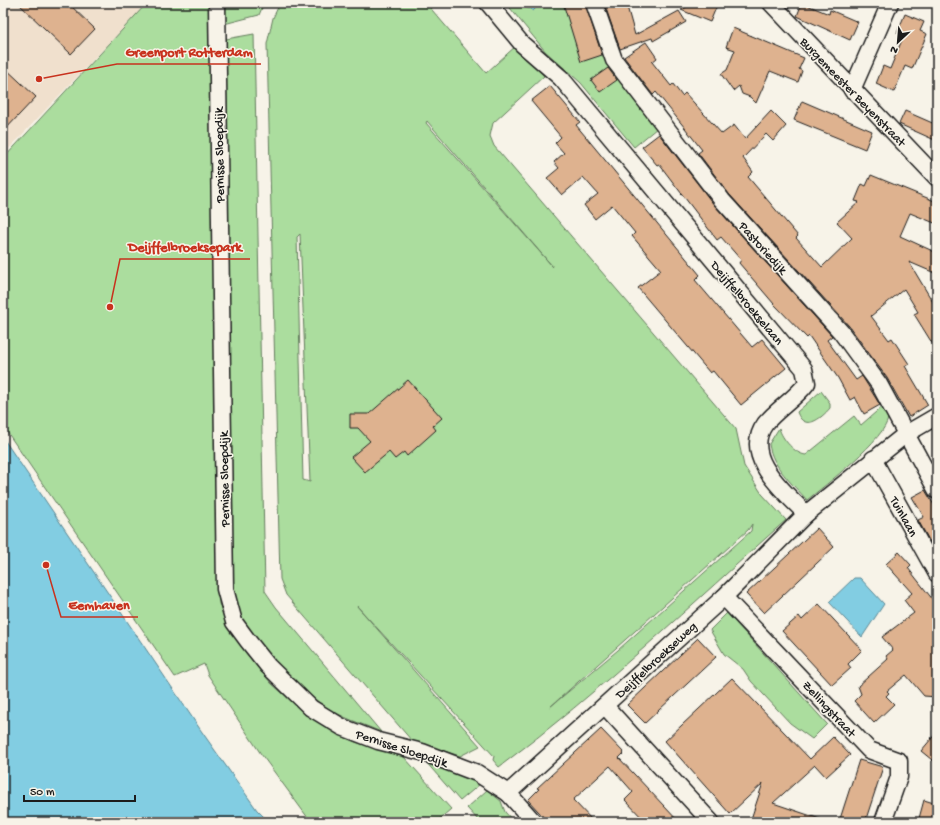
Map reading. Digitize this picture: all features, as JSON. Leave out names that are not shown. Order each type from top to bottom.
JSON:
[{"type":"street","name":"Pernisse Sloepdijk","points":[[217,3],[225,589],[234,622],[268,666],[288,687],[318,712],[342,727],[378,741],[422,752],[477,773],[512,797],[534,822]]},
{"type":"street","name":"Deijffelbroekselaan","points":[[488,3],[522,44],[561,78],[804,369],[807,383],[799,395],[766,423],[760,434],[758,454],[764,466],[806,514]]},
{"type":"street","name":"Pastoriedijk","points":[[594,3],[614,60],[722,200],[841,332],[879,384],[937,491]]},
{"type":"street","name":"Burgemeester Beyenstraat","points":[[771,3],[937,178]]},
{"type":"street","points":[[852,90],[890,3]]},
{"type":"street","points":[[806,514],[906,434],[937,416]]},
{"type":"street","name":"Tuinlaan","points":[[873,459],[937,574]]},
{"type":"street","name":"Deijffelbroekseweg","points":[[512,797],[605,706],[724,597],[806,514]]},
{"type":"street","name":"Zellingstraat","points":[[724,597],[869,750],[899,761],[899,777],[883,822]]},
{"type":"street","points":[[605,706],[711,822]]},
{"type":"shaded area","points":[[3,3],[147,3],[3,155]]},
{"type":"green space","points":[[147,3],[210,3],[217,187],[219,604],[246,653],[271,683],[290,700],[338,734],[355,742],[404,757],[451,809],[436,822],[311,822],[261,754],[208,675],[204,664],[175,677],[3,426],[3,159]]},
{"type":"green space","points":[[224,3],[264,3],[259,15],[224,24]]},
{"type":"green space","points":[[280,3],[426,3],[486,73],[517,45],[544,76],[493,123],[490,136],[494,146],[736,429],[744,466],[762,494],[786,520],[681,615],[573,709],[499,767],[493,760],[494,756],[357,606],[480,746],[460,756],[412,741],[286,595],[280,579],[267,44],[273,18]],"holes":[[[427,121],[553,267],[426,123]],[[300,234],[310,482],[303,480],[297,237]],[[752,524],[751,531],[618,650],[550,707],[748,530]]]},
{"type":"green space","points":[[506,3],[523,3],[527,8],[536,8],[535,3],[591,3],[608,55],[622,84],[657,128],[634,147],[581,83],[545,51]]},
{"type":"green space","points":[[254,34],[265,591],[276,607],[381,732],[332,711],[296,684],[281,670],[267,655],[244,622],[236,605],[232,587],[226,39]]},
{"type":"green space","points":[[821,391],[830,403],[830,408],[813,422],[804,421],[800,418],[797,412]]},
{"type":"green space","points":[[884,405],[888,417],[885,426],[878,437],[854,461],[807,500],[778,467],[774,460],[769,444],[779,428],[783,437],[793,449],[806,455],[854,416],[861,425]]},
{"type":"green space","points":[[727,613],[827,724],[812,739],[790,723],[751,681],[743,669],[724,654],[710,630]]},
{"type":"green space","points":[[425,761],[447,768],[480,784],[460,801]]},
{"type":"green space","points":[[487,790],[501,801],[505,812],[514,822],[480,822],[467,808]]},
{"type":"water","points":[[523,3],[535,3],[536,8],[533,11]]},
{"type":"water","points":[[3,438],[202,732],[257,810],[269,822],[3,822]]},
{"type":"water","points":[[854,578],[860,578],[884,604],[862,637],[829,602]]},
{"type":"building","points":[[18,3],[68,3],[95,29],[71,54]]},
{"type":"building","points":[[563,3],[585,3],[602,55],[581,62]]},
{"type":"building","points":[[604,3],[626,3],[635,35],[679,11],[686,22],[653,41],[652,38],[620,49]]},
{"type":"building","points":[[694,3],[718,3],[710,22],[681,10]]},
{"type":"building","points":[[802,3],[829,14],[830,10],[858,22],[850,40],[797,16]]},
{"type":"building","points":[[905,14],[924,22],[920,31],[927,34],[912,69],[905,66],[894,92],[876,84],[883,66],[890,69],[904,35],[897,33]]},
{"type":"building","points":[[733,28],[804,58],[799,69],[802,71],[798,82],[770,71],[756,103],[750,97],[742,94],[739,86],[733,91],[721,74],[727,70],[735,50],[726,47]]},
{"type":"building","points":[[646,42],[657,58],[652,62],[671,86],[673,84],[682,96],[685,93],[722,134],[734,125],[745,139],[771,111],[786,126],[773,141],[766,134],[743,158],[753,172],[748,177],[798,236],[796,238],[822,267],[852,238],[837,222],[859,202],[855,201],[862,184],[866,186],[871,175],[937,202],[937,224],[910,213],[900,236],[937,253],[937,274],[909,262],[937,309],[937,351],[914,314],[918,312],[904,289],[871,316],[889,340],[892,338],[909,364],[905,366],[928,405],[909,417],[887,378],[849,326],[729,194],[698,153],[702,150],[656,92],[653,95],[624,57]]},
{"type":"building","points":[[3,66],[36,97],[3,132]]},
{"type":"building","points":[[608,68],[617,80],[600,92],[591,80]]},
{"type":"building","points":[[550,86],[580,122],[576,125],[700,275],[695,280],[752,347],[762,339],[786,368],[741,405],[713,371],[710,373],[638,288],[661,270],[632,236],[635,233],[612,205],[595,219],[584,205],[598,194],[583,177],[562,195],[547,178],[559,168],[554,162],[564,153],[555,143],[561,137],[531,101]]},
{"type":"building","points":[[802,101],[872,131],[865,149],[794,120]]},
{"type":"building","points":[[905,111],[937,125],[937,141],[899,124]]},
{"type":"building","points":[[659,134],[715,206],[832,336],[827,340],[856,380],[862,376],[880,405],[864,414],[855,397],[850,400],[838,378],[809,336],[807,338],[774,304],[739,263],[741,260],[721,237],[717,240],[659,164],[657,165],[642,147]]},
{"type":"building","points":[[408,380],[442,418],[433,426],[436,430],[407,456],[404,452],[395,459],[389,452],[365,472],[351,457],[370,441],[358,428],[350,428],[350,414],[369,414]]},
{"type":"building","points":[[925,490],[937,510],[937,538],[930,542],[918,520],[924,517],[912,497]]},
{"type":"building","points":[[817,528],[834,547],[764,613],[746,594]]},
{"type":"building","points":[[899,552],[911,565],[908,568],[937,605],[937,697],[924,696],[906,675],[887,691],[889,693],[886,696],[894,704],[874,723],[854,701],[861,694],[858,686],[888,659],[886,656],[893,650],[882,637],[914,613],[904,600],[912,593],[886,564]]},
{"type":"building","points":[[819,604],[862,650],[848,664],[851,668],[832,685],[782,631],[799,616],[802,620]]},
{"type":"building","points":[[698,638],[716,657],[645,723],[627,705]]},
{"type":"building","points":[[732,678],[810,759],[833,737],[850,755],[826,777],[815,765],[773,803],[823,820],[823,822],[750,822],[763,783],[730,814],[665,741]]},
{"type":"building","points":[[601,729],[624,753],[619,758],[679,822],[646,822],[625,800],[633,792],[610,766],[573,800],[594,822],[548,822],[528,800],[539,789],[537,788]]},
{"type":"building","points":[[937,732],[937,764],[921,751]]},
{"type":"building","points":[[859,760],[883,767],[865,822],[839,822]]},
{"type":"building","points":[[924,800],[937,804],[937,822],[918,822]]},
{"type":"place","name":"Greenport Rotterdam","points":[[39,79]]},
{"type":"place","name":"Deijffelbroeksepark","points":[[110,307]]},
{"type":"place","name":"Eemhaven","points":[[46,565]]}]
